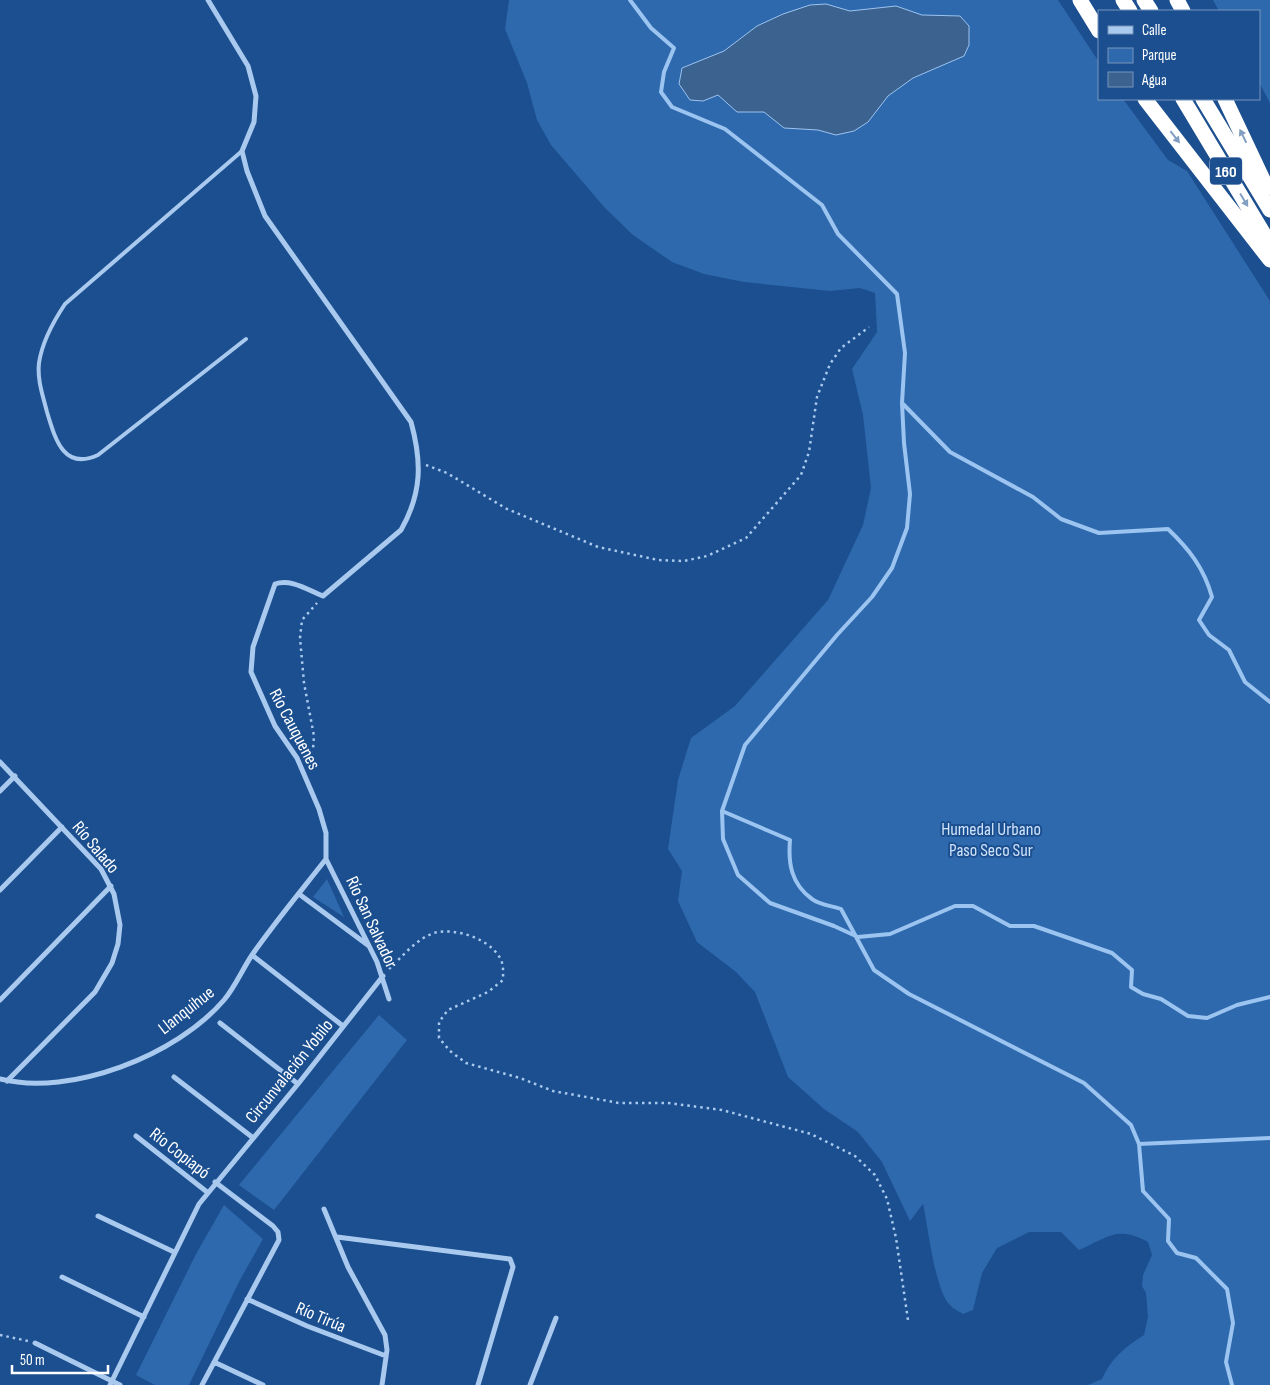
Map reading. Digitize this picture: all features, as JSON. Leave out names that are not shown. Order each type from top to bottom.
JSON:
[{"type":"highway","points":[[1080,0],[1098,29]]},
{"type":"highway","points":[[1146,100],[1270,260]]},
{"type":"highway","name":"160","points":[[1184,100],[1270,244]]},
{"type":"highway","name":"160","points":[[1204,100],[1270,210]]},
{"type":"highway","points":[[1225,100],[1270,197]]},
{"type":"street","points":[[208,0],[248,66],[256,96],[254,122],[242,151],[247,171],[265,216],[411,422],[420,462],[418,485],[408,519],[402,530],[323,596]]},
{"type":"street","name":"Río Cauquenes","points":[[323,596],[290,582],[282,581],[275,584],[253,647],[252,672],[275,726],[297,758],[324,821],[326,859]]},
{"type":"street","name":"Río Salado","points":[[0,762],[101,868],[111,886],[117,903],[120,925],[115,953],[108,973],[86,1002],[7,1081]]},
{"type":"street","points":[[0,791],[15,776]]},
{"type":"street","points":[[0,890],[62,827]]},
{"type":"street","name":"Llanquihue","points":[[0,1079],[7,1081],[44,1082],[83,1078],[121,1067],[154,1052],[186,1032],[219,1006],[252,955],[326,859]]},
{"type":"street","name":"Río San Salvador","points":[[326,859],[371,948],[389,999]]},
{"type":"street","points":[[0,1000],[111,886]]},
{"type":"street","points":[[299,894],[371,948]]},
{"type":"street","points":[[252,955],[344,1026]]},
{"type":"street","name":"Circunvalación Yobilo","points":[[111,1383],[191,1217],[207,1192],[298,1084],[382,976]]},
{"type":"street","points":[[220,1023],[298,1084]]},
{"type":"street","points":[[174,1077],[252,1137]]},
{"type":"street","name":"Río Copiapó","points":[[136,1136],[207,1192]]},
{"type":"street","points":[[202,1385],[278,1243],[278,1232],[215,1182]]},
{"type":"street","points":[[324,1209],[348,1267],[382,1327],[387,1344],[382,1385]]},
{"type":"street","points":[[98,1216],[174,1252]]},
{"type":"street","points":[[337,1237],[510,1259],[513,1267],[478,1385]]},
{"type":"street","points":[[62,1277],[144,1317]]},
{"type":"street","name":"Río Tirúa","points":[[247,1299],[307,1326],[386,1356]]},
{"type":"street","points":[[530,1385],[556,1318]]},
{"type":"street","points":[[34,1343],[111,1383],[120,1385]]},
{"type":"street","points":[[214,1362],[264,1385]]},
{"type":"lane","points":[[242,151],[65,304],[54,320],[42,353],[39,375],[57,444],[65,453],[78,458],[85,459],[98,455],[246,339]]},
{"type":"path","points":[[420,462],[446,473],[507,509],[598,546],[658,560],[684,561],[708,556],[746,538],[801,475],[809,452],[817,397],[830,364],[842,348],[869,327]]},
{"type":"path","points":[[297,758],[306,758],[313,749],[314,736],[304,682],[300,638],[302,620],[323,596]]},
{"type":"path","points":[[382,976],[420,940],[435,933],[454,932],[481,940],[499,956],[504,968],[503,980],[488,992],[448,1010],[438,1022],[439,1038],[450,1051],[466,1063],[520,1078],[553,1091],[619,1103],[668,1103],[722,1110],[811,1134],[855,1156],[875,1175],[887,1199],[896,1238],[908,1320]]},
{"type":"path","points":[[0,1335],[34,1343]]},
{"type":"green space","name":"Humedal Urbano Paso Seco Sur","points":[[509,0],[1058,0],[1098,60],[1098,100],[1124,100],[1168,160],[1187,171],[1270,301],[1270,1385],[1088,1385],[1102,1379],[1119,1354],[1144,1335],[1148,1317],[1146,1293],[1142,1286],[1143,1275],[1152,1255],[1148,1242],[1128,1234],[1112,1235],[1079,1250],[1061,1232],[1029,1232],[997,1248],[982,1273],[973,1310],[963,1314],[953,1308],[945,1298],[936,1273],[923,1204],[910,1221],[882,1162],[858,1132],[824,1109],[788,1077],[755,992],[736,972],[697,942],[678,901],[682,871],[668,849],[678,780],[691,738],[735,706],[828,600],[863,525],[871,488],[863,415],[852,369],[877,332],[875,293],[860,288],[830,291],[744,282],[704,274],[672,262],[633,235],[605,208],[551,145],[537,120],[527,83],[505,29]]},
{"type":"green space","points":[[1213,0],[1270,0],[1270,103],[1260,84],[1260,10],[1218,10]]},
{"type":"green space","points":[[327,879],[344,917],[313,897]]},
{"type":"green space","points":[[379,1015],[407,1040],[274,1210],[239,1185]]},
{"type":"green space","points":[[224,1205],[263,1239],[240,1280],[189,1385],[155,1385],[136,1375],[196,1254]]},
{"type":"water","points":[[826,4],[850,11],[896,6],[922,15],[960,16],[969,26],[969,45],[964,56],[913,78],[888,96],[868,122],[854,131],[836,135],[818,130],[784,128],[764,112],[737,112],[718,95],[703,101],[690,100],[679,84],[682,68],[724,51],[757,26],[783,14],[810,5]]},
{"type":"waterway","points":[[630,0],[651,28],[674,48],[664,72],[661,92],[672,107],[725,129],[822,205],[838,234],[897,294],[905,353],[902,403],[904,443],[910,494],[907,528],[892,568],[872,597],[837,635],[745,745],[722,811],[723,839],[738,875],[770,903],[834,926],[858,937],[890,934],[955,906],[973,906],[1010,926],[1034,926],[1112,953],[1132,970],[1131,987],[1143,994],[1161,999],[1188,1016],[1207,1018],[1237,1005],[1270,997]]},
{"type":"waterway","points":[[903,404],[950,452],[1033,497],[1061,519],[1099,533],[1168,529],[1195,560],[1209,587],[1212,597],[1199,620],[1209,635],[1229,650],[1245,682],[1270,702]]},
{"type":"waterway","points":[[722,811],[790,840],[792,872],[799,887],[815,901],[841,909],[874,970],[909,994],[1084,1083],[1131,1125],[1139,1144],[1143,1191],[1169,1219],[1168,1241],[1177,1253],[1196,1258],[1227,1289],[1233,1323],[1226,1362],[1232,1385]]},
{"type":"waterway","points":[[1139,1144],[1270,1138]]}]
